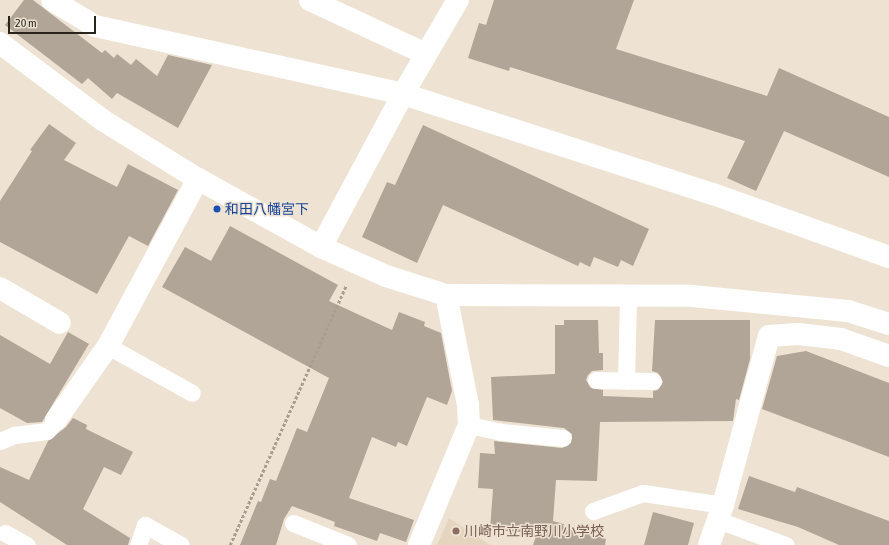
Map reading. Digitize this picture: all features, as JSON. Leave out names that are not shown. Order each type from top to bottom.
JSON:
[{"type":"street","points":[[52,0],[95,26],[403,94],[713,194],[889,257]]},
{"type":"street","points":[[310,0],[426,54]]},
{"type":"street","points":[[321,247],[403,94],[458,0]]},
{"type":"street","points":[[0,43],[104,121],[198,180],[321,247],[386,276],[446,295],[628,297],[692,296],[848,310],[889,324]]},
{"type":"street","points":[[56,420],[108,346],[198,180]]},
{"type":"street","points":[[0,288],[60,324]]},
{"type":"street","points":[[419,545],[469,425],[468,405],[446,295]]},
{"type":"street","points":[[709,545],[720,513],[769,336],[798,334],[841,339],[889,356]]},
{"type":"lane","points":[[626,381],[628,297]]},
{"type":"lane","points":[[108,346],[192,393]]},
{"type":"lane","points":[[596,380],[653,381]]},
{"type":"lane","points":[[0,441],[14,435],[47,431],[56,420]]},
{"type":"lane","points":[[469,425],[501,432],[563,438]]},
{"type":"lane","points":[[593,511],[643,494],[720,513],[786,545]]},
{"type":"lane","points":[[293,523],[348,545]]},
{"type":"lane","points":[[138,545],[145,524],[181,545]]},
{"type":"lane","points":[[5,533],[27,545]]},
{"type":"path","points":[[230,545],[356,263]]},
{"type":"shaded area","name":"川崎市立南野川小学校","points":[[449,518],[490,545],[437,545]]},
{"type":"building","points":[[24,0],[33,0],[102,53],[105,50],[114,58],[117,54],[131,65],[136,59],[157,76],[168,55],[212,65],[178,128],[117,93],[112,99],[88,78],[82,84],[5,25]]},
{"type":"building","points":[[494,0],[634,0],[616,49],[767,96],[779,68],[889,117],[889,177],[784,131],[756,191],[727,178],[745,141],[510,67],[509,71],[468,58],[479,23],[486,25]]},
{"type":"building","points":[[49,124],[76,143],[64,160],[117,187],[128,164],[178,190],[148,246],[129,236],[97,294],[0,242],[0,201],[32,151],[30,150]]},
{"type":"building","points":[[423,125],[649,229],[633,266],[621,260],[618,267],[594,257],[590,267],[580,262],[578,266],[443,205],[417,263],[362,237],[387,182],[395,185]]},
{"type":"building","points":[[230,226],[338,285],[329,301],[392,330],[399,312],[425,322],[424,326],[441,333],[452,391],[447,405],[427,397],[407,446],[398,442],[396,447],[372,437],[349,498],[414,520],[406,542],[380,533],[377,541],[334,526],[335,522],[292,506],[284,519],[276,545],[240,545],[258,501],[261,502],[270,479],[276,481],[297,428],[307,432],[329,378],[162,287],[185,247],[211,261]]},
{"type":"building","points":[[564,320],[598,320],[599,353],[603,353],[603,370],[592,371],[588,375],[586,380],[591,388],[603,390],[603,396],[653,398],[653,391],[658,390],[663,382],[658,373],[652,371],[655,320],[750,320],[750,359],[739,400],[736,399],[733,421],[600,422],[597,481],[556,480],[553,521],[564,524],[563,526],[606,539],[605,545],[533,545],[537,533],[490,530],[493,489],[478,488],[480,453],[495,454],[494,441],[562,448],[571,443],[572,434],[564,428],[493,420],[491,377],[555,374],[555,325],[564,325]]},
{"type":"building","points":[[68,332],[89,344],[42,422],[27,423],[0,408],[0,335],[50,364]]},
{"type":"building","points":[[806,351],[889,383],[889,457],[762,409],[777,356]]},
{"type":"building","points":[[73,418],[87,425],[86,429],[133,452],[121,475],[104,467],[83,509],[130,538],[128,545],[67,545],[0,502],[0,467],[29,480],[48,441],[66,427]]},
{"type":"building","points":[[749,476],[795,492],[797,487],[889,521],[889,545],[839,545],[798,527],[738,509]]},
{"type":"building","points":[[653,512],[694,523],[688,545],[644,545]]},
{"type":"place","name":"和田八幡宮下","points":[[217,209]]},
{"type":"place","name":"川崎市立南野川小学校","points":[[456,531]]}]
